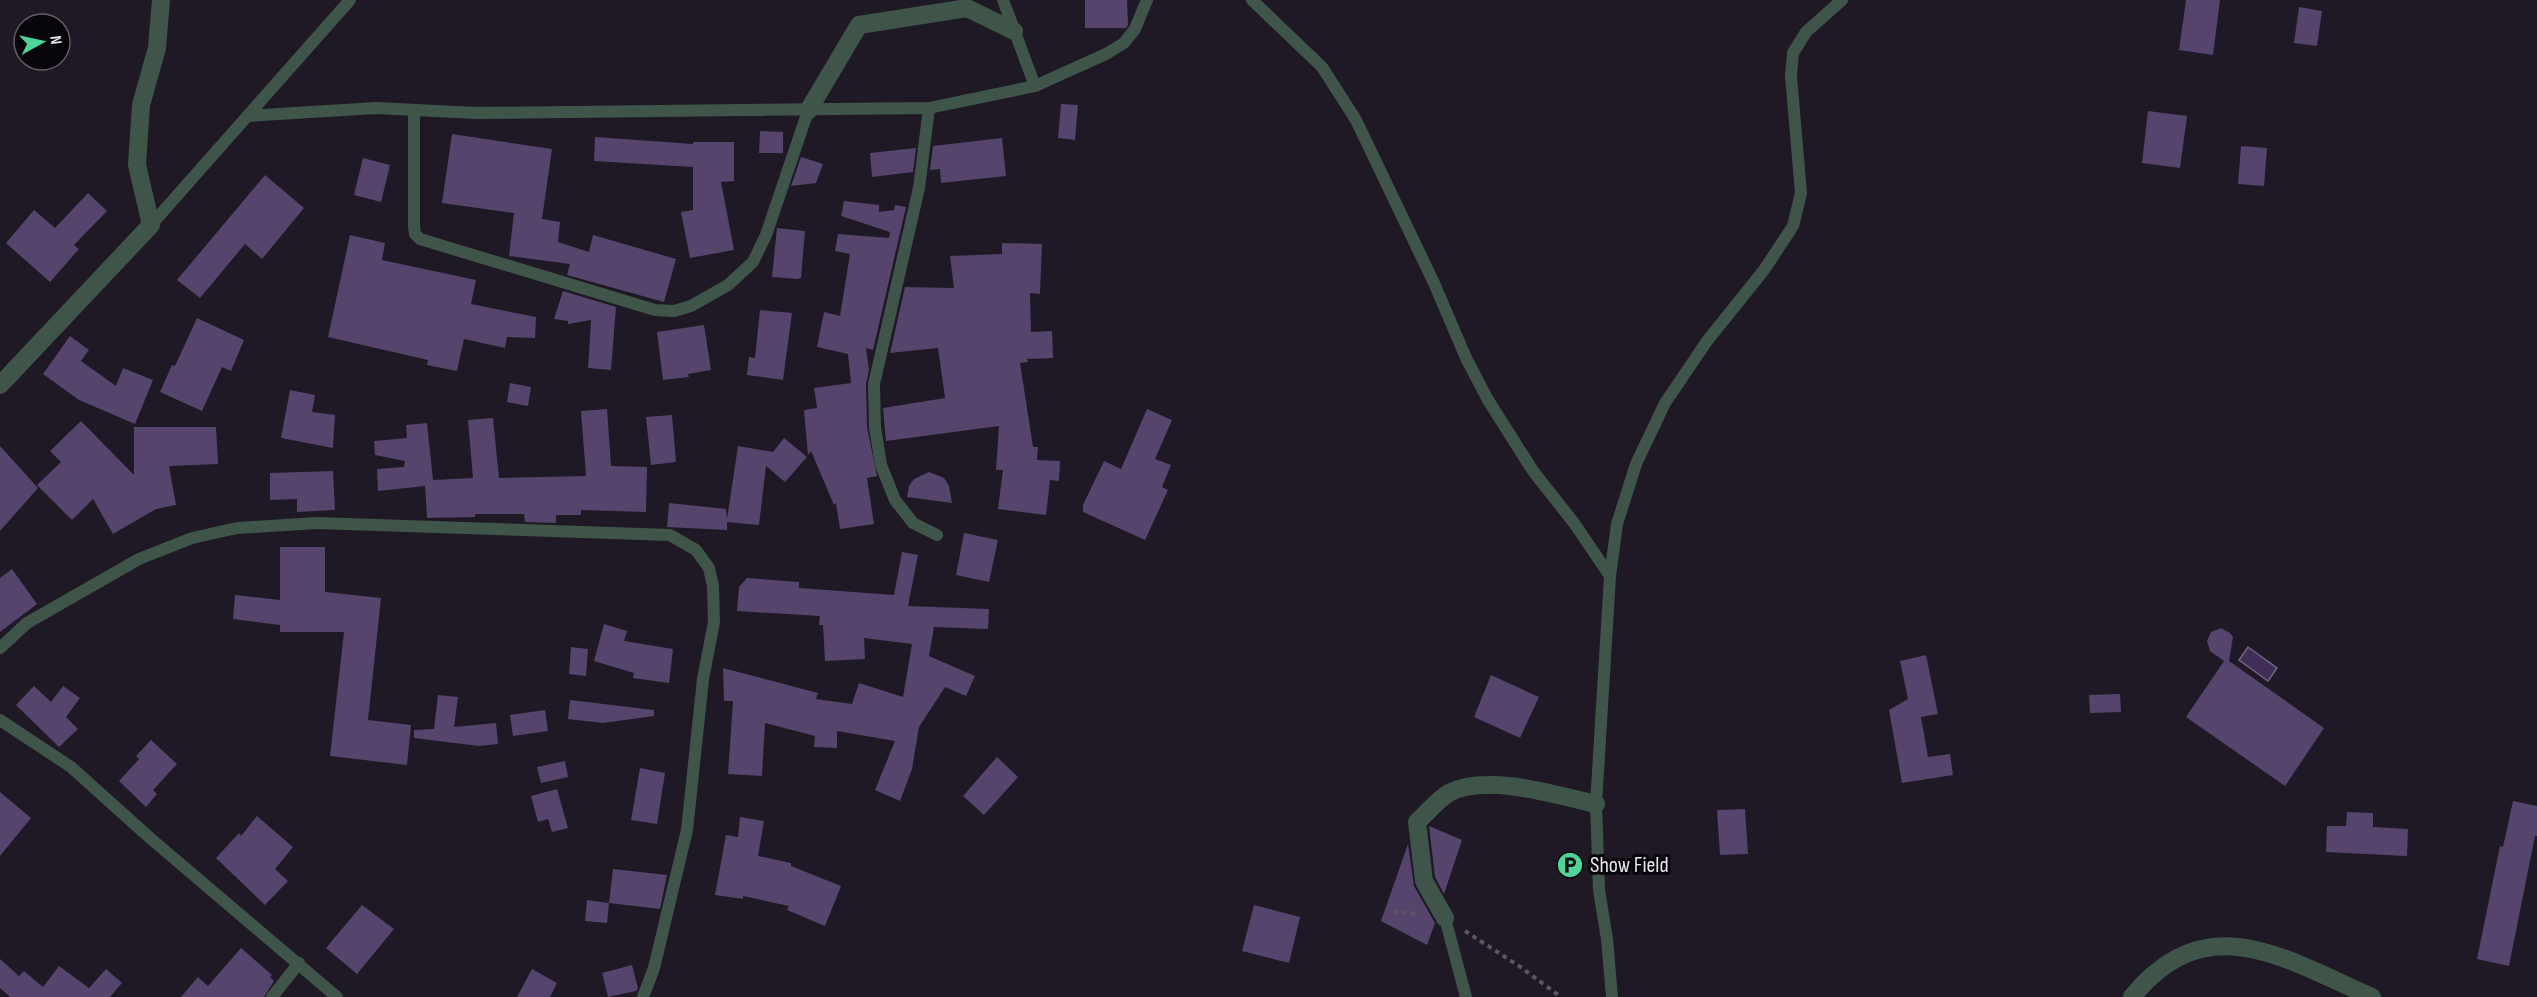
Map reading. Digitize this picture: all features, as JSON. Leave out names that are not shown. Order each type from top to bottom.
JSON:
[{"type":"street","points":[[0,385],[151,225],[137,165],[141,105],[157,48],[161,0]]},
{"type":"street","points":[[808,111],[859,25],[967,8],[1014,31]]},
{"type":"street","points":[[1445,918],[1424,882],[1418,822],[1449,793],[1484,785],[1523,788],[1596,804]]},
{"type":"street","points":[[2132,997],[2162,967],[2193,950],[2229,945],[2265,952],[2372,997]]},
{"type":"lane","points":[[151,225],[350,0]]},
{"type":"lane","points":[[1003,0],[1035,86]]},
{"type":"lane","points":[[247,116],[376,108],[477,113],[929,108],[1035,86],[1106,54],[1124,44],[1135,29],[1147,0]]},
{"type":"lane","points":[[1252,0],[1322,66],[1356,120],[1434,283],[1466,358],[1488,400],[1533,471],[1574,523],[1610,576]]},
{"type":"lane","points":[[1612,997],[1607,939],[1599,890],[1596,804],[1610,576],[1617,524],[1636,464],[1665,404],[1707,341],[1764,270],[1793,226],[1801,193],[1791,76],[1793,53],[1806,32],[1842,0]]},
{"type":"lane","points":[[929,108],[919,188],[874,384],[874,406],[880,465],[895,500],[913,523],[938,535]]},
{"type":"lane","points":[[414,110],[414,226],[415,234],[420,239],[655,310],[674,311],[691,306],[728,285],[753,262],[766,235],[808,111]]},
{"type":"lane","points":[[0,648],[27,623],[139,559],[192,538],[237,528],[317,523],[670,535],[696,550],[709,568],[713,585],[714,622],[703,679],[687,830],[654,968],[643,997]]},
{"type":"lane","points":[[0,720],[71,767],[150,838],[337,997]]},
{"type":"lane","points":[[1445,918],[1466,997]]},
{"type":"lane","points":[[273,997],[299,963]]},
{"type":"path","points":[[1393,912],[1445,918],[1519,966],[1561,997]]},
{"type":"shaded area","points":[[2248,647],[2277,668],[2268,681],[2239,660]]},
{"type":"building","points":[[1085,0],[1127,0],[1128,25],[1126,28],[1085,28]]},
{"type":"building","points":[[2186,0],[2220,0],[2213,55],[2179,50]]},
{"type":"building","points":[[2299,7],[2322,11],[2317,46],[2294,43]]},
{"type":"building","points":[[1061,104],[1078,105],[1075,140],[1058,138]]},
{"type":"building","points":[[2148,111],[2187,116],[2180,168],[2142,163]]},
{"type":"building","points":[[760,131],[783,132],[783,153],[759,153]]},
{"type":"building","points":[[452,134],[552,149],[542,219],[560,222],[558,242],[589,252],[593,235],[676,259],[664,302],[567,275],[570,264],[509,256],[514,213],[442,203]]},
{"type":"building","points":[[595,137],[693,144],[693,142],[734,142],[734,181],[721,182],[734,250],[690,258],[681,212],[693,210],[693,167],[594,161]]},
{"type":"building","points":[[1002,138],[1006,176],[941,183],[940,169],[930,170],[933,146]]},
{"type":"building","points":[[2241,146],[2267,148],[2264,186],[2238,184]]},
{"type":"building","points":[[916,148],[913,172],[872,177],[870,153]]},
{"type":"building","points":[[801,157],[823,164],[816,183],[791,186]]},
{"type":"building","points":[[363,158],[390,165],[381,202],[354,195]]},
{"type":"building","points":[[265,175],[304,208],[262,259],[245,244],[200,298],[177,280]]},
{"type":"building","points":[[88,193],[107,211],[74,245],[79,249],[50,282],[6,243],[34,210],[55,228]]},
{"type":"building","points":[[844,201],[879,205],[879,212],[894,210],[895,205],[906,207],[873,350],[866,348],[869,370],[866,384],[867,427],[877,476],[867,478],[874,524],[840,529],[836,503],[834,505],[811,451],[808,455],[804,410],[817,408],[814,388],[851,383],[848,354],[817,347],[824,312],[840,316],[850,254],[835,251],[838,234],[889,238],[890,232],[841,216]]},
{"type":"building","points":[[777,228],[805,231],[801,278],[772,277]]},
{"type":"building","points":[[350,235],[385,243],[382,260],[476,280],[471,304],[536,317],[535,338],[507,337],[505,348],[464,339],[457,371],[427,365],[428,360],[328,337]]},
{"type":"building","points":[[1002,243],[1042,244],[1040,294],[1030,293],[1031,332],[1052,331],[1053,358],[1027,359],[1028,362],[1020,363],[1033,447],[1038,447],[1037,460],[1060,461],[1059,481],[1050,480],[1046,515],[998,509],[1003,470],[996,470],[999,426],[886,441],[883,408],[945,398],[938,348],[890,353],[905,287],[954,288],[950,256],[1002,254]]},
{"type":"building","points":[[563,291],[616,307],[611,370],[588,368],[591,320],[568,324],[568,321],[554,319]]},
{"type":"building","points":[[760,310],[792,313],[783,380],[747,375],[749,357],[755,358]]},
{"type":"building","points":[[197,318],[244,340],[231,371],[222,367],[202,411],[160,392]]},
{"type":"building","points":[[704,325],[711,370],[688,374],[689,377],[663,380],[657,332]]},
{"type":"building","points":[[70,336],[89,350],[81,361],[116,386],[123,368],[153,380],[135,424],[79,400],[43,374]]},
{"type":"building","points":[[510,383],[531,387],[528,406],[507,402]]},
{"type":"building","points":[[290,390],[315,395],[312,412],[335,415],[333,448],[281,438]]},
{"type":"building","points":[[607,409],[611,466],[647,467],[646,512],[581,510],[581,515],[556,515],[556,523],[525,522],[524,514],[475,514],[475,517],[427,518],[425,486],[378,491],[377,469],[404,467],[405,461],[375,455],[374,441],[407,438],[406,425],[427,423],[433,480],[473,478],[468,420],[493,418],[499,478],[586,476],[581,411]]},
{"type":"building","points":[[1147,409],[1172,420],[1155,459],[1171,465],[1162,487],[1168,490],[1145,540],[1083,512],[1083,505],[1104,461],[1121,469]]},
{"type":"building","points":[[672,415],[676,462],[651,465],[646,417]]},
{"type":"building","points":[[81,421],[134,475],[134,427],[216,427],[218,464],[169,466],[176,505],[156,509],[113,534],[93,499],[72,520],[37,485],[61,462],[50,451]]},
{"type":"building","points":[[784,438],[807,457],[785,482],[766,466],[759,525],[727,522],[727,530],[667,527],[669,503],[726,509],[727,519],[738,446],[773,452]]},
{"type":"building","points":[[0,446],[38,488],[0,531]]},
{"type":"building","points":[[333,471],[335,510],[297,512],[297,499],[270,500],[270,473]]},
{"type":"building","points":[[929,472],[944,478],[949,486],[952,503],[907,497],[909,486],[914,479]]},
{"type":"building","points":[[964,533],[998,540],[989,582],[956,575]]},
{"type":"building","points":[[280,547],[325,547],[325,592],[381,598],[368,720],[411,725],[407,765],[330,756],[344,632],[280,632],[280,625],[233,619],[235,595],[280,600]]},
{"type":"building","points":[[902,552],[918,555],[908,606],[989,609],[988,629],[934,627],[929,656],[975,676],[966,696],[945,687],[919,727],[912,769],[900,801],[875,790],[895,741],[837,731],[837,748],[814,747],[815,736],[765,723],[762,776],[728,774],[733,701],[724,701],[723,668],[818,693],[816,699],[852,704],[859,683],[903,697],[912,644],[864,638],[865,659],[825,661],[823,625],[819,625],[820,616],[737,611],[739,587],[747,578],[799,582],[799,588],[894,595]]},
{"type":"building","points":[[12,569],[37,604],[0,632],[0,578]]},
{"type":"building","points":[[604,624],[627,631],[624,641],[673,649],[669,683],[633,678],[634,673],[594,661]]},
{"type":"building","points":[[2221,628],[2233,637],[2229,661],[2324,728],[2285,786],[2186,717],[2224,661],[2210,651],[2207,641],[2211,632]]},
{"type":"building","points":[[571,647],[588,649],[586,676],[569,674]]},
{"type":"building","points":[[1926,655],[1938,714],[1921,717],[1928,757],[1950,754],[1953,775],[1902,783],[1889,710],[1908,699],[1900,661]]},
{"type":"building","points":[[1491,675],[1539,697],[1520,738],[1474,717]]},
{"type":"building","points":[[34,686],[51,702],[63,686],[80,698],[66,717],[78,729],[59,747],[16,705]]},
{"type":"building","points":[[2120,694],[2121,712],[2090,713],[2089,695]]},
{"type":"building","points":[[438,695],[458,697],[454,727],[496,723],[498,744],[479,746],[414,738],[414,730],[434,729]]},
{"type":"building","points":[[570,700],[654,710],[654,716],[603,723],[568,719]]},
{"type":"building","points":[[545,710],[548,731],[513,736],[510,715]]},
{"type":"building","points":[[151,740],[177,764],[153,790],[157,794],[146,807],[119,781],[139,759],[136,756]]},
{"type":"building","points":[[997,757],[1018,777],[984,815],[963,796]]},
{"type":"building","points":[[565,761],[568,777],[541,783],[537,767]]},
{"type":"building","points":[[640,768],[665,773],[657,824],[631,820]]},
{"type":"building","points":[[557,789],[568,828],[552,832],[548,819],[538,822],[531,796]]},
{"type":"building","points":[[0,792],[31,818],[0,856]]},
{"type":"building","points":[[2513,801],[2537,806],[2537,836],[2535,836],[2509,966],[2477,959],[2500,846],[2503,847]]},
{"type":"building","points":[[1745,809],[1748,854],[1720,855],[1717,810]]},
{"type":"building","points":[[2347,812],[2373,813],[2373,827],[2408,829],[2407,856],[2326,852],[2327,826],[2346,826]]},
{"type":"building","points":[[257,816],[293,847],[275,869],[288,881],[265,905],[216,858],[239,833],[241,836]]},
{"type":"building","points":[[740,817],[764,821],[758,856],[791,863],[791,866],[841,886],[825,926],[787,910],[789,906],[743,896],[743,899],[715,895],[726,835],[738,837]]},
{"type":"building","points":[[1429,826],[1462,840],[1444,894],[1435,877]]},
{"type":"building","points":[[1408,844],[1414,886],[1435,923],[1427,945],[1381,921]]},
{"type":"building","points":[[613,869],[667,875],[660,909],[609,903]]},
{"type":"building","points":[[587,900],[609,903],[607,923],[585,921]]},
{"type":"building","points":[[362,905],[394,929],[357,974],[326,948]]},
{"type":"building","points":[[1254,905],[1300,917],[1289,963],[1242,951]]},
{"type":"building","points":[[241,948],[272,975],[270,977],[274,981],[264,997],[181,997],[198,977],[208,986]]},
{"type":"building","points":[[0,959],[19,976],[24,971],[43,987],[59,966],[89,988],[106,969],[122,983],[110,997],[10,997],[0,988]]},
{"type":"building","points":[[632,965],[638,988],[636,991],[608,997],[602,973]]},
{"type":"building","points":[[532,969],[557,983],[550,997],[517,997]]},
{"type":"place","name":"Show Field","points":[[1570,865]]}]
